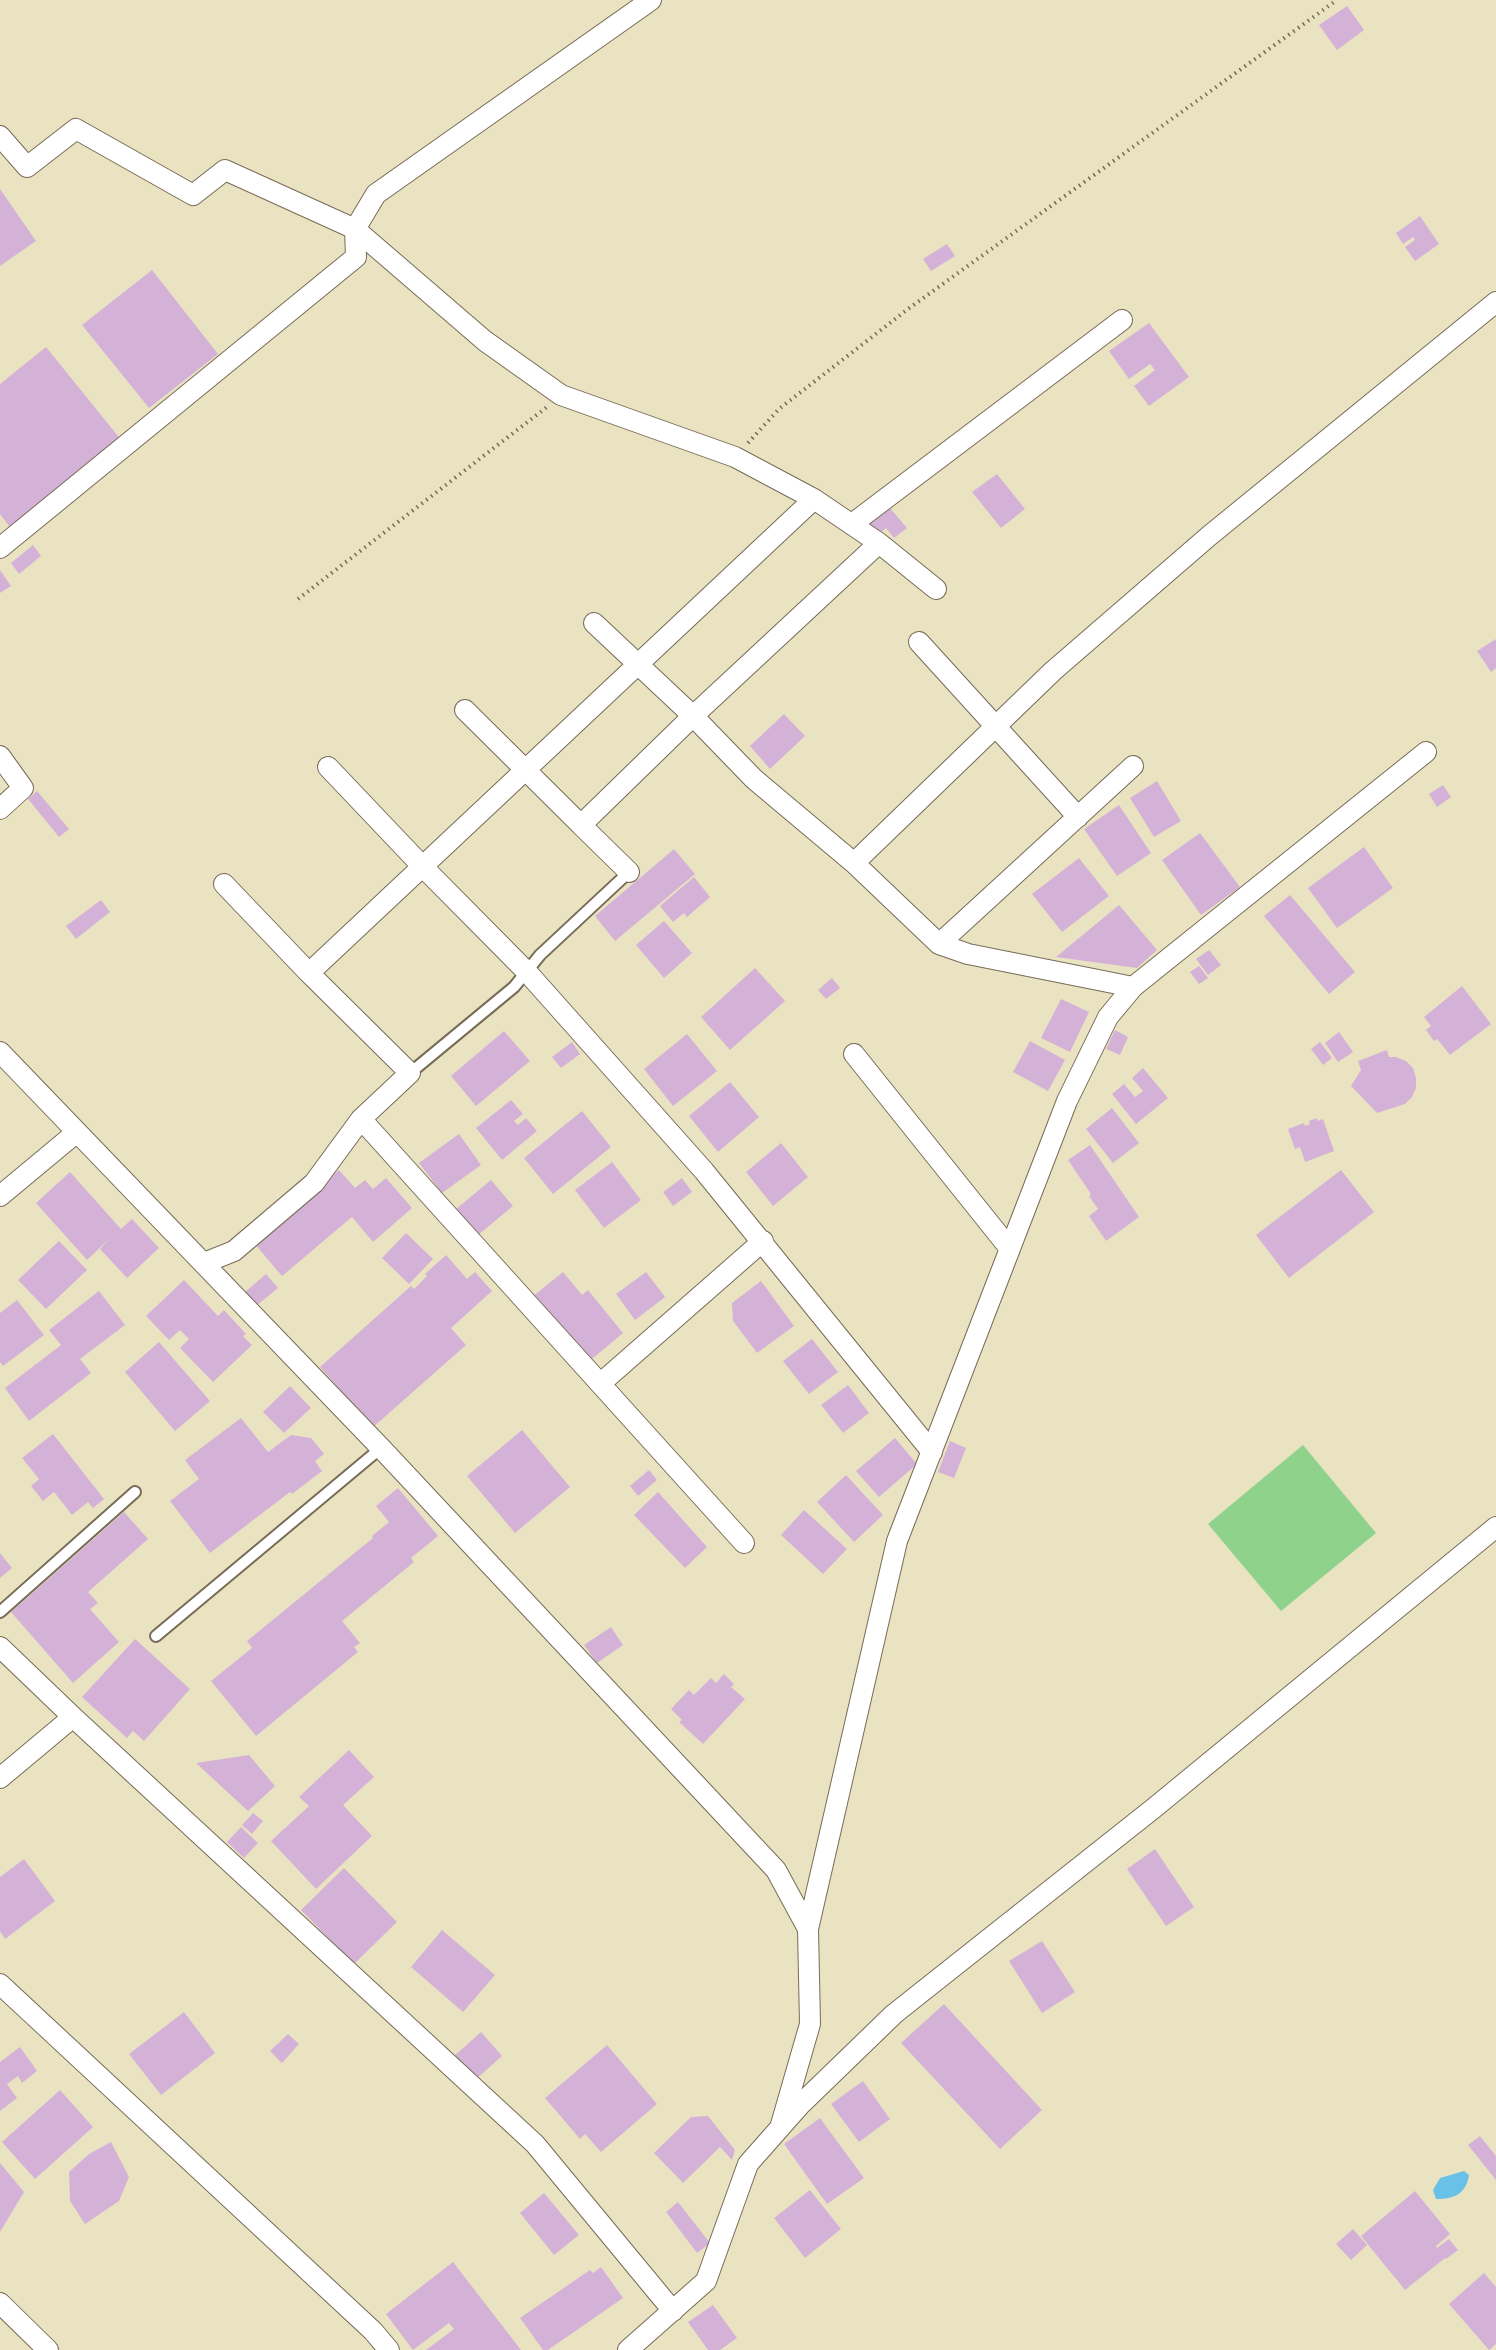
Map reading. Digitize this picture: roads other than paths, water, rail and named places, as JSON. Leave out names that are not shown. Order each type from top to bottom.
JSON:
[{"type":"street","points":[[0,548],[356,257],[355,229],[376,194],[651,0]]},
{"type":"street","points":[[0,136],[27,167],[76,129],[194,195],[225,170],[355,229],[485,341],[561,395],[735,458],[814,499],[879,543],[936,589]]},
{"type":"street","points":[[854,863],[1053,671],[1209,536],[1496,302]]},
{"type":"street","points":[[852,524],[1122,320]]},
{"type":"street","points":[[309,974],[814,499]]},
{"type":"street","points":[[581,825],[693,716],[879,543]]},
{"type":"street","points":[[594,623],[693,716],[754,779],[854,863],[939,944],[968,954],[1133,987]]},
{"type":"street","points":[[919,642],[1078,817]]},
{"type":"street","points":[[465,710],[629,872]]},
{"type":"street","points":[[780,2128],[810,2024],[808,1929],[897,1541],[1067,1101],[1108,1017],[1133,987],[1426,752]]},
{"type":"street","points":[[0,756],[23,788],[0,809]]},
{"type":"street","points":[[939,944],[1132,766]]},
{"type":"street","points":[[328,767],[527,972],[704,1171],[932,1452]]},
{"type":"street","points":[[204,1263],[234,1251],[314,1183],[361,1119],[410,1073],[309,974],[224,884]]},
{"type":"street","points":[[0,1052],[381,1448],[776,1870],[808,1929]]},
{"type":"street","points":[[854,1054],[1010,1249]]},
{"type":"street","points":[[361,1119],[744,1543]]},
{"type":"street","points":[[0,1196],[77,1132]]},
{"type":"street","points":[[601,1383],[763,1241]]},
{"type":"street","points":[[628,2350],[706,2281],[748,2164],[801,2104],[894,2014],[1154,1808],[1496,1527]]},
{"type":"street","points":[[0,1647],[535,2144],[673,2311]]},
{"type":"street","points":[[0,1778],[73,1717]]},
{"type":"street","points":[[0,1984],[373,2331],[389,2350]]},
{"type":"street","points":[[0,2303],[48,2350]]},
{"type":"lane","points":[[410,1073],[514,987],[540,955],[629,872]]},
{"type":"lane","points":[[156,1636],[381,1448]]},
{"type":"lane","points":[[0,1612],[135,1492]]},
{"type":"water","points":[[1464,2171],[1469,2175],[1462,2191],[1448,2198],[1436,2199],[1433,2190],[1440,2178]]}]
